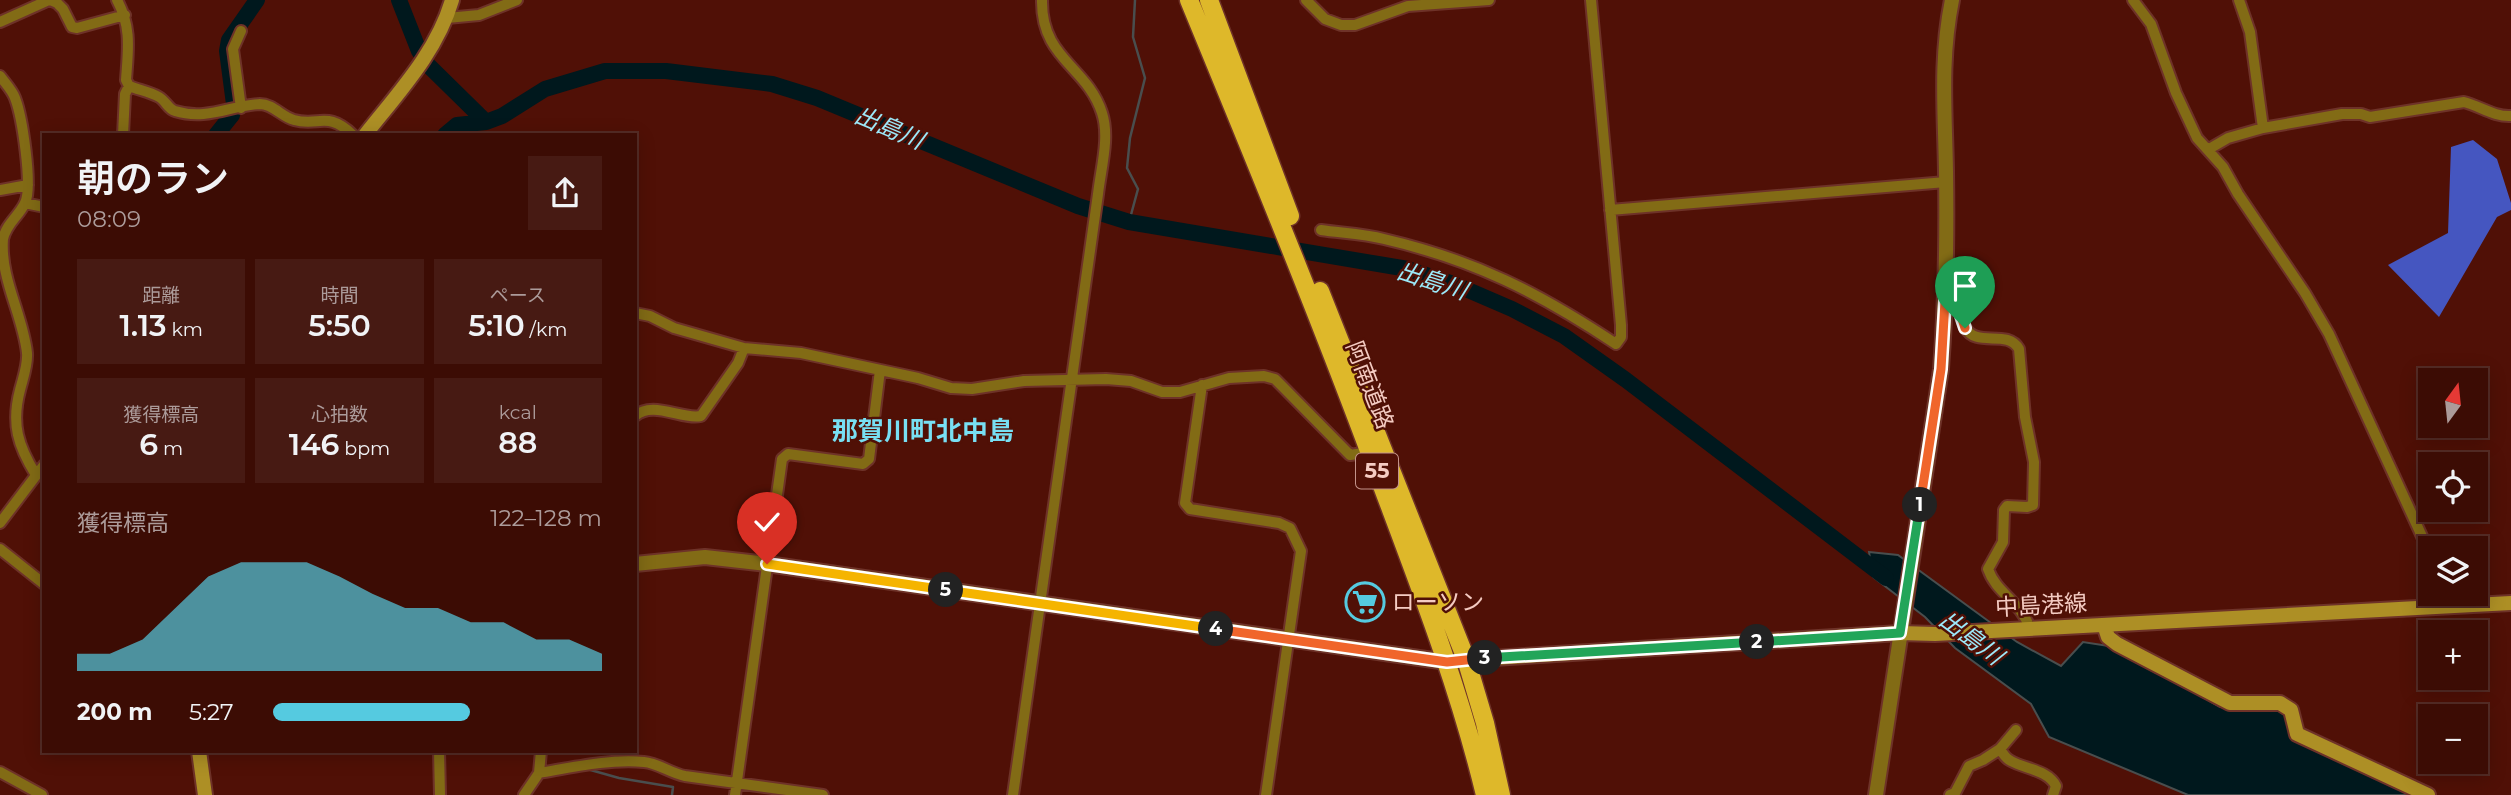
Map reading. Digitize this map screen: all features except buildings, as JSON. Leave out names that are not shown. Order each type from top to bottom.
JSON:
[{"type":"highway","name":"阿南道路","points":[[1189,0],[1285,218],[1466,659],[1485,723],[1501,795]]},
{"type":"highway","name":"阿南道路","points":[[1209,0],[1285,218]]},
{"type":"highway","name":"阿南道路","points":[[1310,280],[1447,662],[1468,725],[1485,795]]},
{"type":"main road","points":[[367,133],[422,61],[447,18],[452,0]]},
{"type":"main road","name":"中島港線","points":[[1447,662],[1900,633],[1935,634],[2104,625],[2449,601],[2511,603]]},
{"type":"main road","points":[[2104,625],[2108,637],[2118,644],[2230,703],[2280,703],[2291,710],[2297,734],[2428,795]]},
{"type":"main road","points":[[199,753],[205,795]]},
{"type":"street","points":[[0,22],[50,0],[57,3],[72,27],[77,28],[125,15]]},
{"type":"street","points":[[117,0],[129,30],[126,80],[129,86],[159,97],[169,108],[176,111],[210,114],[260,104],[296,121],[328,120],[351,133]]},
{"type":"street","points":[[447,18],[479,15],[517,0]]},
{"type":"street","points":[[1013,795],[1105,132],[1102,112],[1092,93],[1054,48],[1042,16],[1042,0]]},
{"type":"street","points":[[1306,0],[1325,19],[1341,25],[1355,25],[1408,6],[1489,0]]},
{"type":"street","points":[[1321,230],[1381,238],[1439,253],[1488,271],[1535,293],[1616,344],[1621,337],[1621,325],[1591,0]]},
{"type":"street","points":[[1876,795],[1941,369],[1946,284],[1943,61],[1952,0]]},
{"type":"street","points":[[2133,0],[2151,24],[2176,93],[2197,138],[2209,149],[2305,293],[2329,334],[2422,536]]},
{"type":"street","points":[[2239,0],[2250,32],[2263,128]]},
{"type":"street","points":[[235,109],[233,49],[241,31]]},
{"type":"street","points":[[0,76],[16,100],[27,156],[28,185],[25,203],[3,239],[2,261],[6,285],[27,354],[15,409],[16,430],[26,459],[36,475]]},
{"type":"street","points":[[123,133],[125,94],[129,86]]},
{"type":"street","points":[[2209,149],[2228,138],[2263,128],[2342,114],[2370,117],[2464,102],[2496,115],[2511,116]]},
{"type":"street","points":[[1611,210],[1946,181]]},
{"type":"street","points":[[0,190],[28,185]]},
{"type":"street","points":[[25,203],[42,207]]},
{"type":"street","points":[[1946,284],[1952,288],[1965,328],[1973,335],[2015,342],[2019,349],[2025,417],[2034,462],[2033,505],[2007,506],[2004,510],[2003,542],[1988,569],[1992,580],[2024,613],[2030,628]]},
{"type":"street","points":[[637,313],[650,316],[674,328],[744,348],[801,353],[951,388],[972,389],[1024,382],[1072,380],[1131,381],[1162,392],[1180,392],[1229,378],[1264,376],[1275,379],[1350,455],[1370,452]]},
{"type":"street","points":[[637,415],[648,410],[701,416],[738,363],[744,348]]},
{"type":"street","points":[[735,795],[782,459],[788,453],[863,464],[869,459],[880,370]]},
{"type":"street","points":[[1202,385],[1185,503],[1190,509],[1279,523],[1290,528],[1301,551],[1266,795]]},
{"type":"street","points":[[0,523],[42,468]]},
{"type":"street","points":[[0,549],[42,582]]},
{"type":"street","points":[[637,564],[705,557],[767,564],[1447,662]]},
{"type":"street","points":[[1950,795],[1955,793],[1969,766],[2000,749],[2017,730]]},
{"type":"street","points":[[2000,749],[2008,761],[2031,768],[2053,781],[2056,786],[2053,795]]},
{"type":"street","points":[[439,753],[440,795]]},
{"type":"street","points":[[524,795],[539,772],[541,753]]},
{"type":"street","points":[[539,772],[592,763],[646,762],[672,774],[823,795]]},
{"type":"street","points":[[0,772],[42,795]]},
{"type":"shaded area","points":[[2473,140],[2497,159],[2511,210],[2497,217],[2439,317],[2388,265],[2448,233],[2451,147]]},
{"type":"water","points":[[1869,552],[1898,555],[2017,642],[2061,666],[2083,642],[2115,647],[2220,707],[2278,709],[2286,713],[2294,737],[2416,795],[2188,795],[2049,737],[2031,704],[1955,648],[1925,617],[1873,577]]},
{"type":"waterway","name":"出島川","points":[[218,133],[232,115],[234,104],[227,51],[229,40],[257,0]]},
{"type":"waterway","name":"出島川","points":[[399,0],[419,51],[428,65],[486,122]]},
{"type":"waterway","points":[[1129,222],[1138,189],[1127,168],[1130,138],[1145,78],[1133,37],[1135,0]]},
{"type":"waterway","name":"出島川","points":[[447,133],[457,125],[486,122],[502,116],[545,89],[605,71],[666,71],[772,84],[817,98],[1078,206],[1129,222],[1408,269],[1454,284],[1512,309],[1564,336],[1886,578]]},
{"type":"waterway","points":[[587,769],[619,778],[673,787],[672,795]]},
{"type":"place","name":"ローソン","points":[[1365,602]]},
{"type":"district","name":"那賀川町北中島","points":[[923,431]]},
{"type":"route","points":[[767,564],[1447,662],[1900,633],[1941,369],[1946,284],[1952,288],[1965,328]]}]
